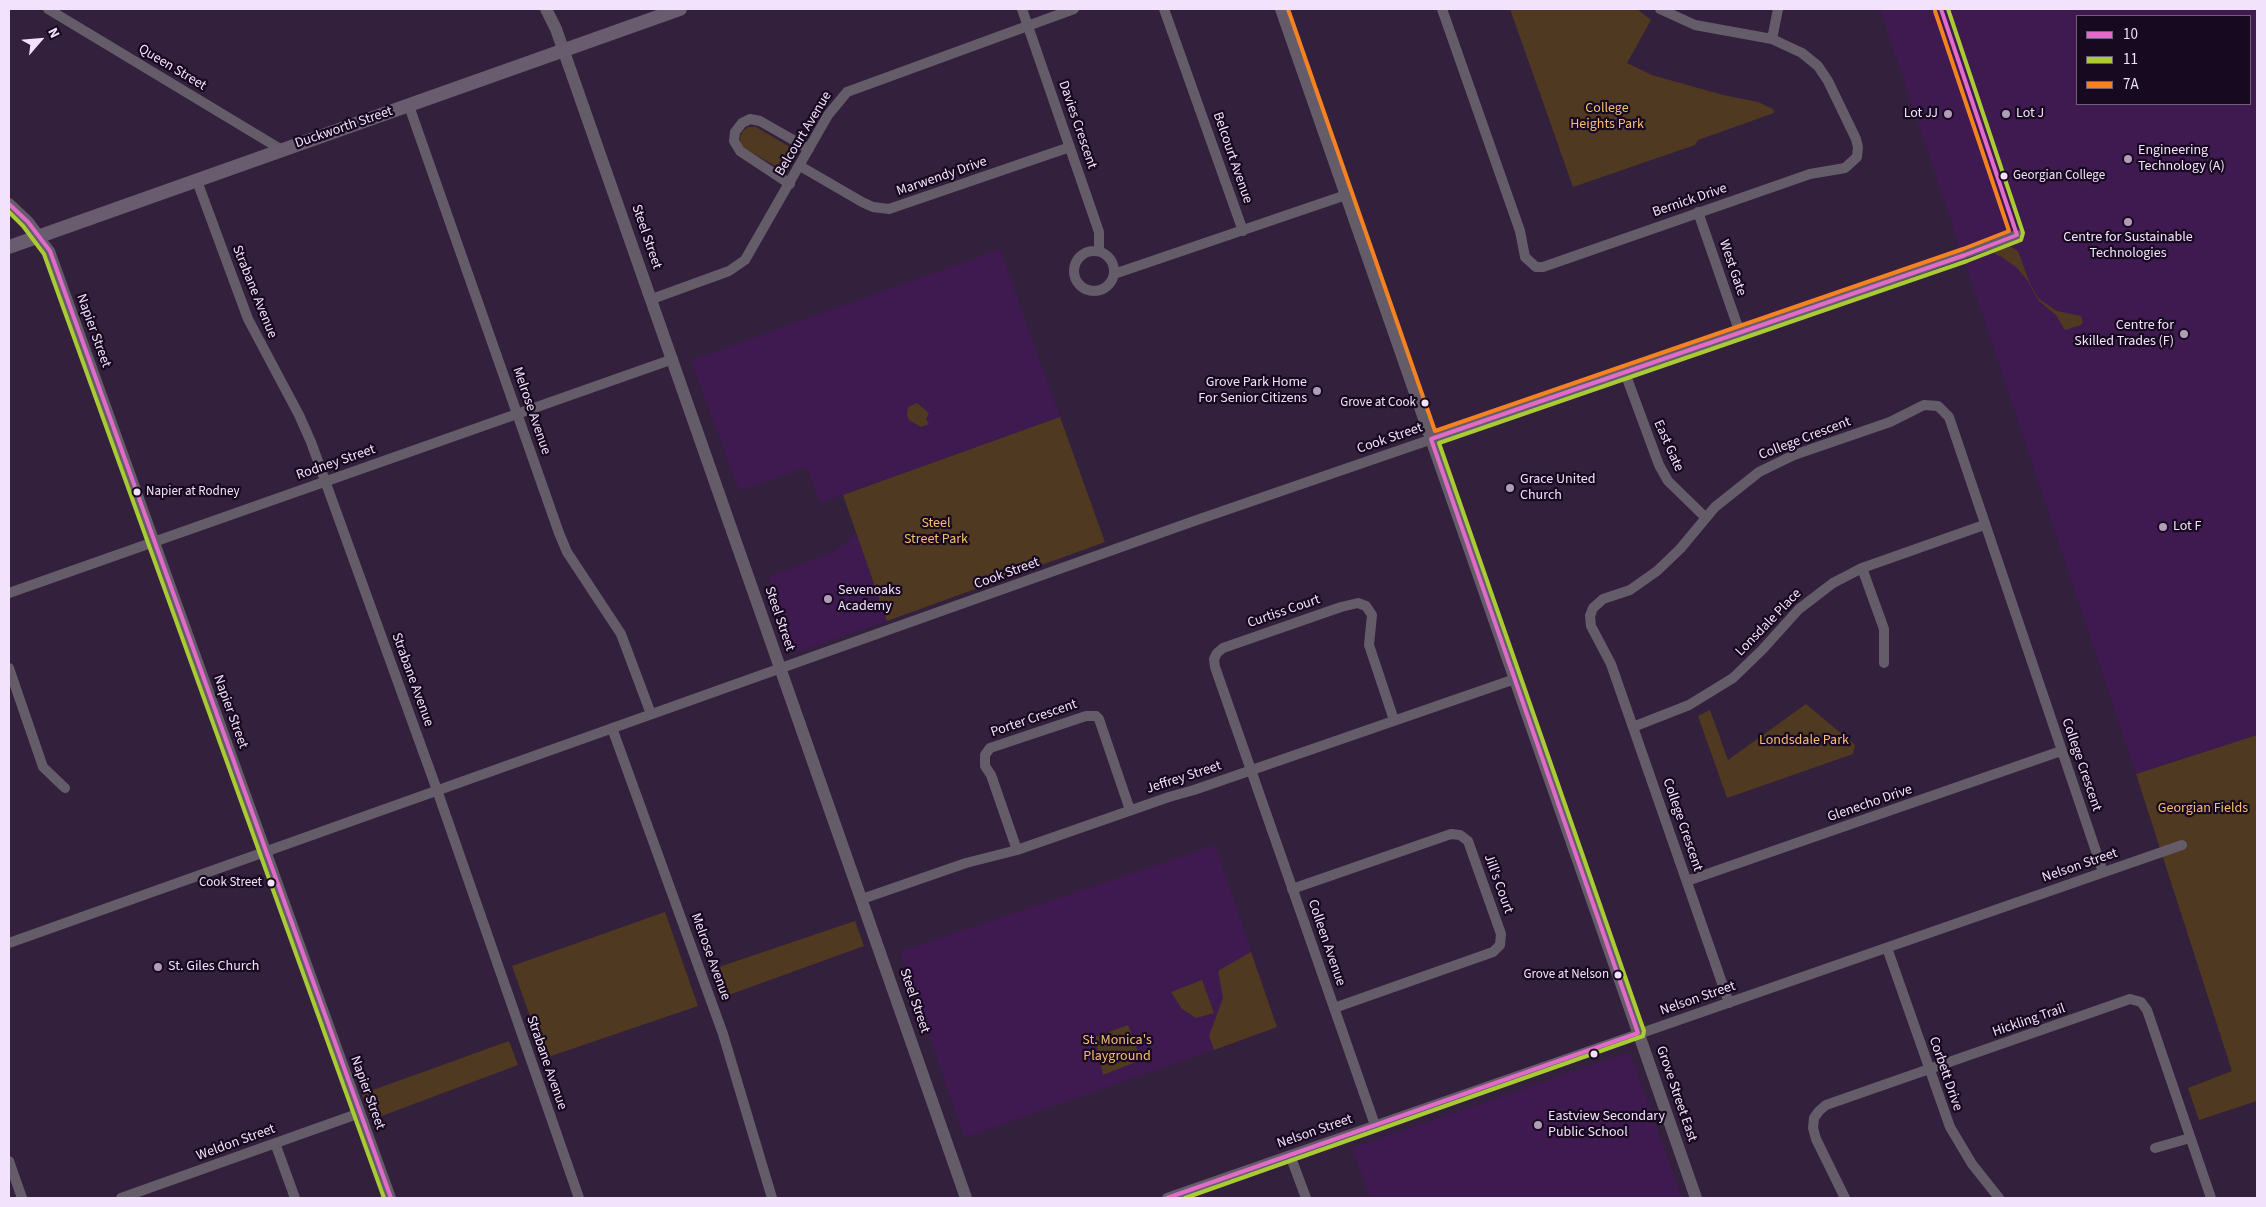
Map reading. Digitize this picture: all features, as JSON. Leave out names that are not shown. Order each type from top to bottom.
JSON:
[{"type":"main road","name":"Duckworth Street","points":[[9,247],[680,9]]},
{"type":"street","name":"Queen Street","points":[[48,9],[282,150]]},
{"type":"street","name":"Steel Street","points":[[546,9],[556,28],[652,299],[966,1198]]},
{"type":"street","name":"Davies Crescent","points":[[1022,9],[1099,232],[1099,251]]},
{"type":"street","name":"Belcourt Avenue","points":[[652,299],[728,271],[745,260],[840,99],[855,87],[1074,9]]},
{"type":"street","name":"Belcourt Avenue","points":[[1164,9],[1243,231]]},
{"type":"street","name":"Bernick Drive","points":[[1442,9],[1520,231],[1525,257],[1529,263],[1536,267],[1544,267],[1810,174],[1845,168],[1857,157],[1858,147],[1856,139],[1828,81],[1818,66],[1802,53],[1772,39],[1695,25],[1660,9]]},
{"type":"street","points":[[1772,39],[1778,9]]},
{"type":"street","name":"Grove Street East","points":[[1285,10],[1346,195],[1696,1198]]},
{"type":"street","name":"Melrose Avenue","points":[[409,106],[563,543],[621,634],[651,714]]},
{"type":"street","points":[[790,184],[740,151],[734,141],[735,132],[742,123],[750,120],[760,120],[810,149]]},
{"type":"street","name":"Marwendy Drive","points":[[800,166],[862,202],[873,207],[889,209],[1070,147]]},
{"type":"street","name":"Strabane Avenue","points":[[197,181],[248,319],[300,415],[326,481],[437,790],[579,1198]]},
{"type":"street","points":[[1114,274],[1346,195]]},
{"type":"street","points":[[9,204],[28,222],[39,237]]},
{"type":"street","name":"West Gate","points":[[1698,212],[1740,333]]},
{"type":"street","name":"Cook Street","points":[[9,943],[1194,521],[1625,373],[2017,235]]},
{"type":"street","name":"Napier Street","points":[[39,237],[50,251],[391,1198]]},
{"type":"street","points":[[1099,251],[1109,257],[1114,274],[1112,281],[1102,290],[1088,291],[1077,283],[1074,276],[1075,263],[1085,253],[1099,251]]},
{"type":"street","name":"Rodney Street","points":[[9,593],[673,360]]},
{"type":"street","name":"East Gate","points":[[1625,373],[1659,465],[1668,481],[1705,517]]},
{"type":"street","name":"College Crescent","points":[[1729,1003],[1611,664],[1591,626],[1590,616],[1592,608],[1603,599],[1630,590],[1657,571],[1680,549],[1705,517],[1730,494],[1774,464],[1890,422],[1917,407],[1938,406],[1949,417],[2103,872]]},
{"type":"street","name":"Lonsdale Place","points":[[1633,727],[1689,705],[1718,688],[1747,666],[1798,609],[1833,583],[1862,568],[1984,525]]},
{"type":"street","points":[[1862,568],[1884,629],[1884,663]]},
{"type":"street","name":"Curtiss Court","points":[[1251,770],[1215,667],[1214,659],[1217,652],[1239,642],[1350,604],[1358,603],[1366,606],[1372,615],[1369,645],[1394,720]]},
{"type":"street","points":[[9,668],[43,767],[65,788]]},
{"type":"street","name":"Jeffrey Street","points":[[862,899],[966,863],[1017,850],[1515,679]]},
{"type":"street","name":"Porter Crescent","points":[[1017,850],[991,775],[985,766],[985,755],[990,748],[1086,716],[1096,716],[1100,720],[1130,810]]},
{"type":"street","name":"Melrose Avenue","points":[[612,728],[723,1034],[772,1198]]},
{"type":"street","name":"Glenecho Drive","points":[[1687,881],[2061,751]]},
{"type":"street","name":"Colleen Avenue","points":[[1251,770],[1375,1126]]},
{"type":"street","name":"Jill's Court","points":[[1292,889],[1451,834],[1460,835],[1468,841],[1501,934],[1500,944],[1493,952],[1334,1008]]},
{"type":"street","name":"Nelson Street","points":[[1167,1198],[2182,845]]},
{"type":"street","name":"Corbett Drive","points":[[1887,948],[1944,1112],[1956,1139],[1999,1198]]},
{"type":"street","name":"Hickling Trail","points":[[1845,1198],[1816,1139],[1814,1118],[1819,1110],[2114,1006],[2125,1000],[2136,1000],[2144,1006],[2149,1014],[2211,1198]]},
{"type":"street","name":"Weldon Street","points":[[128,1197],[360,1113]]},
{"type":"street","points":[[2155,1148],[2190,1138]]},
{"type":"street","points":[[275,1143],[295,1198]]},
{"type":"street","points":[[1290,1155],[1306,1198]]},
{"type":"street","points":[[9,1161],[22,1198]]},
{"type":"shaded area","name":"Georgian College","points":[[1880,9],[2257,9],[2257,735],[2136,774]]},
{"type":"shaded area","points":[[1000,249],[1060,417],[820,503],[807,467],[739,491],[691,360]]},
{"type":"shaded area","name":"Sevenoaks Academy","points":[[856,533],[887,621],[794,653],[769,577],[835,551]]},
{"type":"shaded area","points":[[1215,845],[1277,1027],[964,1138],[900,951]]},
{"type":"shaded area","name":"Eastview Secondary Public School","points":[[1630,1052],[1682,1198],[1370,1198],[1352,1148]]},
{"type":"green space","name":"College Heights Park","points":[[1510,9],[1637,9],[1651,20],[1627,63],[1652,75],[1723,95],[1758,102],[1773,109],[1774,113],[1698,140],[1695,145],[1573,187]]},
{"type":"green space","points":[[748,127],[756,127],[790,147],[794,156],[791,164],[785,168],[777,167],[744,148],[741,145],[740,137]]},
{"type":"green space","points":[[2009,246],[2018,251],[2030,284],[2039,299],[2057,311],[2081,316],[2083,322],[2081,325],[2065,330],[2056,315],[2039,301],[2027,280],[2017,268],[2002,257],[1991,252]]},
{"type":"green space","points":[[917,403],[929,413],[926,419],[929,424],[921,427],[909,420],[907,415],[908,407]]},
{"type":"green space","name":"Steel Street Park","points":[[1060,417],[1105,542],[887,621],[843,495]]},
{"type":"green space","name":"Londsdale Park","points":[[1806,704],[1855,745],[1853,754],[1727,798],[1698,716],[1710,710],[1728,760]]},
{"type":"green space","name":"Georgian Fields","points":[[2257,735],[2257,1101],[2199,1120],[2188,1088],[2232,1071],[2136,774]]},
{"type":"green space","points":[[665,912],[698,1006],[545,1058],[512,966]]},
{"type":"green space","points":[[855,921],[864,946],[723,997],[713,969]]},
{"type":"green space","points":[[1251,952],[1277,1027],[1214,1050],[1209,1036],[1223,998],[1218,971]]},
{"type":"green space","points":[[1202,980],[1214,1013],[1196,1018],[1182,1009],[1171,992]]},
{"type":"green space","name":"St. Monica's Playground","points":[[1128,1025],[1141,1060],[1103,1075],[1095,1037]]},
{"type":"green space","points":[[509,1041],[518,1065],[371,1120],[362,1094]]},
{"type":"transit line","name":"7A","points":[[1288,9],[1435,431],[1963,249],[2009,231],[1935,11]]},
{"type":"transit line","name":"10","points":[[1167,1198],[1638,1033],[1431,439],[1965,255],[2017,235],[1941,9]]},
{"type":"transit line","name":"11","points":[[1185,1198],[1643,1036],[1644,1031],[1439,443],[1967,261],[2021,240],[2023,233],[1948,9]]},
{"type":"transit line","name":"10","points":[[9,204],[28,222],[50,251],[391,1198]]},
{"type":"transit line","name":"11","points":[[9,212],[23,226],[44,254],[384,1198]]},
{"type":"place","name":"Lot JJ","points":[[1948,114]]},
{"type":"place","name":"Lot J","points":[[2006,114]]},
{"type":"place","name":"Engineering Technology (A)","points":[[2128,159]]},
{"type":"place","name":"Georgian College","points":[[2004,176]]},
{"type":"place","name":"Centre for Sustainable Technologies","points":[[2128,222]]},
{"type":"place","name":"Centre for Skilled Trades (F)","points":[[2184,334]]},
{"type":"place","name":"Grove Park Home For Senior Citizens","points":[[1317,391]]},
{"type":"place","name":"Grove at Cook","points":[[1425,403]]},
{"type":"place","name":"Grace United Church","points":[[1510,488]]},
{"type":"place","name":"Napier at Rodney","points":[[137,492]]},
{"type":"place","name":"Lot F","points":[[2163,527]]},
{"type":"place","name":"Sevenoaks Academy","points":[[828,599]]},
{"type":"place","name":"Cook Street","points":[[271,883]]},
{"type":"place","name":"St. Giles Church","points":[[158,967]]},
{"type":"place","name":"Grove at Nelson","points":[[1618,975]]},
{"type":"place","name":"Eastview Secondary Public School","points":[[1538,1125]]}]
